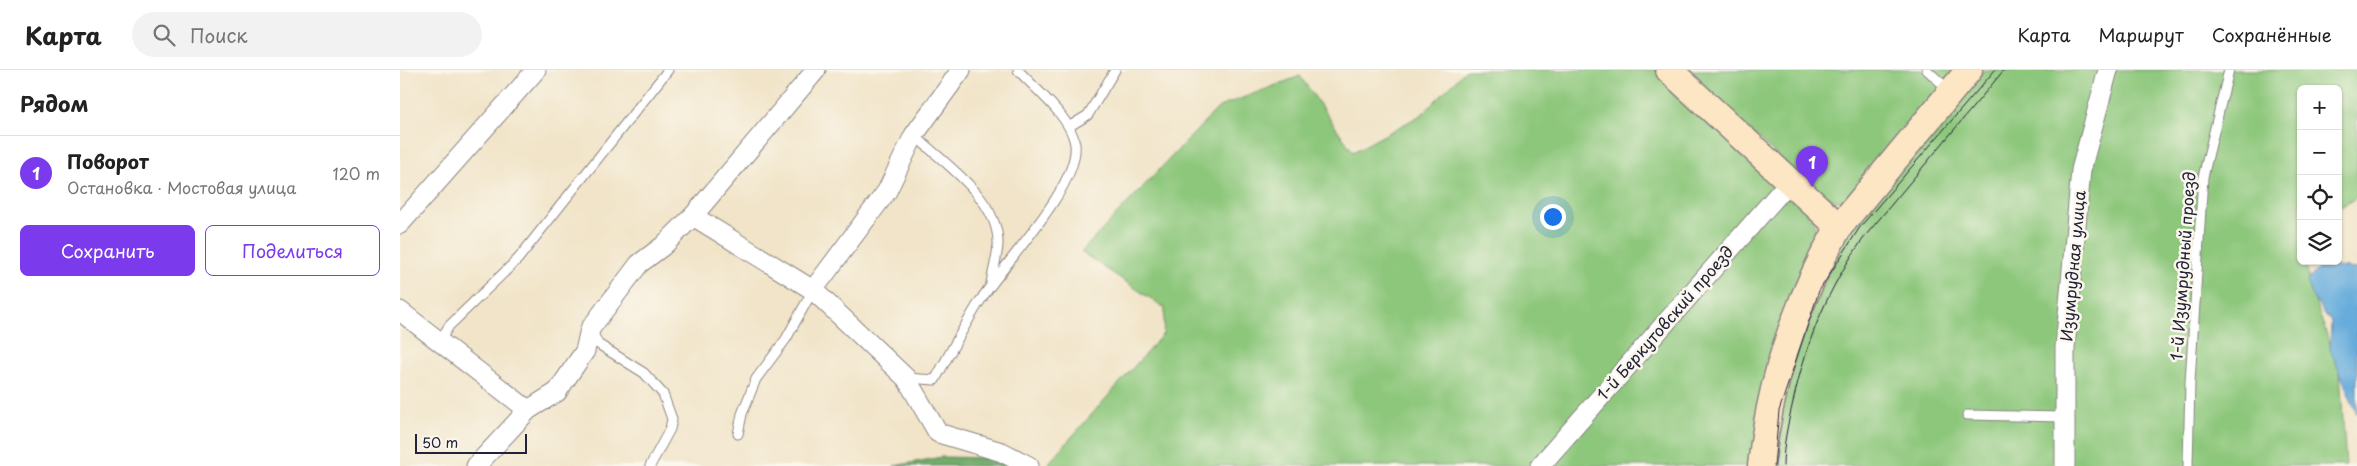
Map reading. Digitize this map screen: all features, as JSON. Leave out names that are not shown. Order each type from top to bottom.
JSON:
[{"type":"main road","points":[[1670,70],[1839,227]]},
{"type":"main road","points":[[1761,466],[1772,394],[1788,337],[1809,283],[1839,227],[1969,70]]},
{"type":"street","points":[[400,224],[536,70]]},
{"type":"street","points":[[476,466],[528,410],[557,392],[585,351],[590,329],[640,264],[663,246],[693,216],[816,70]]},
{"type":"street","points":[[813,290],[887,191],[914,135],[961,70]]},
{"type":"street","name":"Изумрудная улица","points":[[2065,466],[2065,348],[2081,170],[2108,70]]},
{"type":"street","name":"1-й Беркутовский проезд","points":[[1540,466],[1790,181]]},
{"type":"street","points":[[693,216],[813,290],[906,378],[918,395],[928,419],[938,433],[1002,452],[1029,466]]},
{"type":"street","points":[[400,311],[528,410]]},
{"type":"lane","points":[[439,342],[449,326],[518,259],[668,70]]},
{"type":"lane","points":[[906,378],[936,380],[991,286],[1047,213],[1073,163],[1075,145],[1070,126],[1018,70]]},
{"type":"lane","points":[[1070,126],[1088,116],[1115,70]]},
{"type":"lane","points":[[1927,70],[1950,91]]},
{"type":"lane","name":"1-й Изумрудный проезд","points":[[2188,466],[2190,382],[2203,176],[2229,70]]},
{"type":"lane","points":[[914,135],[986,203],[993,218],[998,244],[991,286]]},
{"type":"lane","points":[[738,434],[742,414],[756,379],[786,339],[813,290]]},
{"type":"lane","points":[[590,329],[598,344],[644,373],[663,394],[672,419],[670,429],[650,466]]},
{"type":"lane","points":[[1967,416],[2064,417]]},
{"type":"green space","points":[[1466,70],[1659,70],[1782,182],[1534,466],[1046,466],[1163,334],[1165,308],[1081,252],[1219,107],[1300,76],[1353,152],[1421,115]]},
{"type":"green space","points":[[1684,70],[1962,70],[1853,197],[1839,201],[1822,197]]},
{"type":"green space","points":[[1983,70],[2357,70],[2357,197],[2342,206],[2342,85],[2297,85],[2297,265],[2306,265],[2312,293],[2340,372],[2346,466],[1767,466],[1794,342],[1847,233]]},
{"type":"green space","points":[[1787,189],[1814,222],[1819,245],[1755,466],[1547,466]]},
{"type":"green space","points":[[941,457],[999,458],[1015,466],[894,466]]},
{"type":"water","points":[[2329,266],[2357,269],[2357,414],[2330,349],[2331,322],[2313,298],[2307,281],[2319,268]]},
{"type":"tram line","points":[[1774,466],[1779,411],[1819,291],[1860,227],[1995,70]]},
{"type":"tram line","points":[[1783,466],[1788,426],[1805,357],[1820,314],[1841,274],[1866,235],[2004,70]]},
{"type":"place","name":"Поворот","points":[[1812,187]]}]
